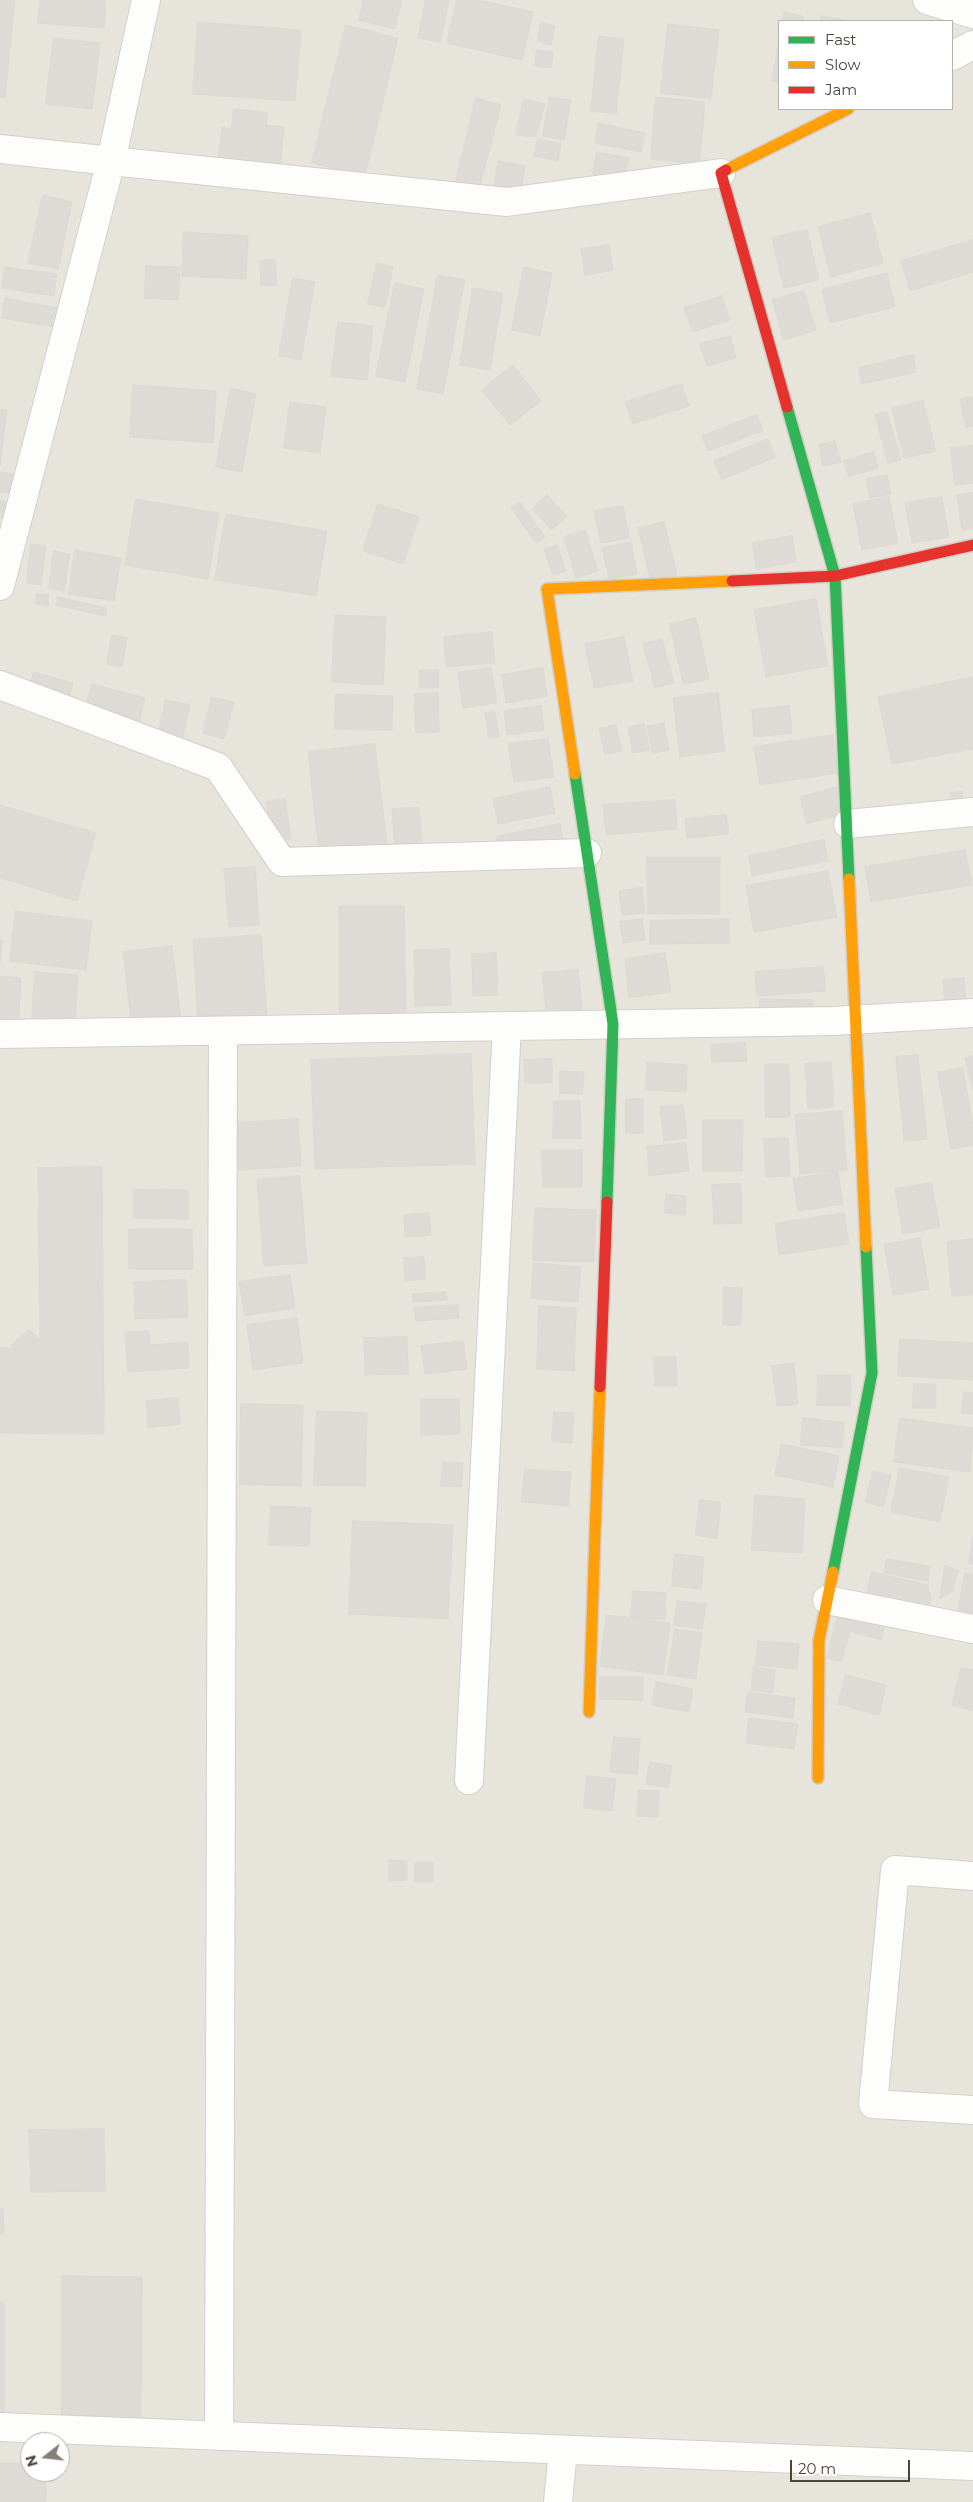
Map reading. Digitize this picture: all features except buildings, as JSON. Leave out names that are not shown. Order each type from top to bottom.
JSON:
[{"type":"street","points":[[0,586],[111,160],[146,0]]},
{"type":"street","points":[[927,0],[973,14]]},
{"type":"street","points":[[953,55],[973,45]]},
{"type":"street","points":[[0,149],[507,202],[721,173],[846,110]]},
{"type":"street","points":[[721,173],[835,576],[872,1373],[819,1640],[818,1778]]},
{"type":"street","points":[[588,1712],[614,1024],[547,589],[835,576],[973,545]]},
{"type":"street","points":[[0,685],[218,767],[282,862],[587,853]]},
{"type":"street","points":[[848,824],[973,812]]},
{"type":"street","points":[[0,1034],[857,1019],[973,1013]]},
{"type":"street","points":[[469,1780],[507,1026]]},
{"type":"street","points":[[219,2436],[223,1031]]},
{"type":"street","points":[[827,1600],[973,1629]]},
{"type":"street","points":[[973,1876],[895,1870],[872,2104],[973,2110]]},
{"type":"street","points":[[0,2427],[973,2466]]},
{"type":"street","points":[[558,2502],[563,2450]]},
{"type":"shaded area","points":[[0,0],[973,0],[973,2502],[0,2502]]},
{"type":"traffic: fast","points":[[787,407],[835,576],[849,879]]},
{"type":"traffic: fast","points":[[575,774],[613,1024],[607,1202]]},
{"type":"traffic: fast","points":[[833,1572],[872,1373],[866,1247]]},
{"type":"traffic: slow","points":[[726,170],[846,110]]},
{"type":"traffic: slow","points":[[575,774],[547,589],[732,581]]},
{"type":"traffic: slow","points":[[849,879],[866,1247]]},
{"type":"traffic: slow","points":[[589,1712],[600,1387]]},
{"type":"traffic: slow","points":[[818,1778],[819,1640],[833,1572]]},
{"type":"traffic: jam","points":[[726,170],[721,173],[787,407]]},
{"type":"traffic: jam","points":[[732,581],[835,576],[973,545]]},
{"type":"traffic: jam","points":[[600,1387],[607,1202]]}]
